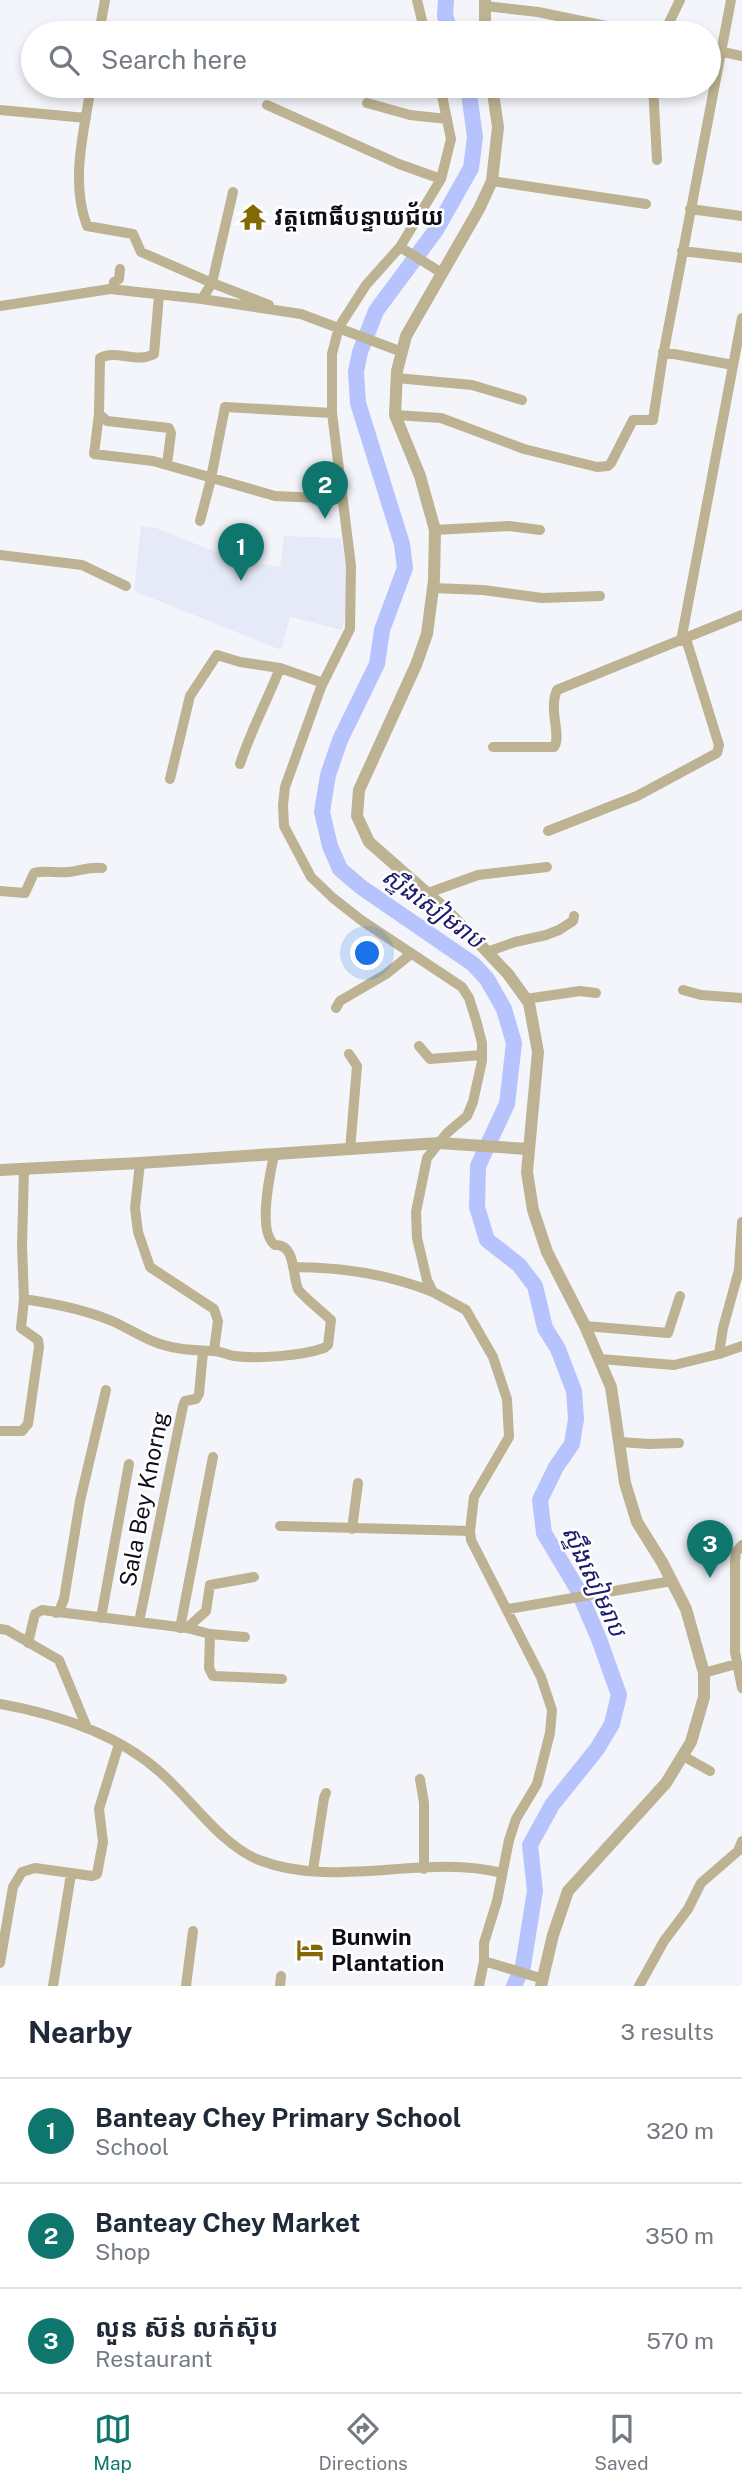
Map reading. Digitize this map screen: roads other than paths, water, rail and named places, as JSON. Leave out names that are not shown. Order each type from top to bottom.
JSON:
[{"type":"street","points":[[101,21],[105,0]]},
{"type":"street","points":[[417,0],[422,21]]},
{"type":"street","points":[[670,21],[680,0]]},
{"type":"street","points":[[721,47],[731,0]]},
{"type":"street","points":[[485,21],[485,3],[582,21]]},
{"type":"street","points":[[721,52],[742,56]]},
{"type":"street","points":[[89,98],[78,164],[82,212],[87,226],[133,234],[141,252],[279,309]]},
{"type":"street","points":[[433,1292],[423,1268],[417,1238],[416,1212],[427,1158],[467,1116],[475,1096],[482,1043],[474,1010],[462,987],[333,898],[310,877],[284,826],[285,788],[323,683],[350,629],[351,566],[332,413],[332,354],[339,327],[366,285],[403,249],[441,179],[451,139],[443,98]]},
{"type":"street","points":[[489,1963],[539,1980],[568,1891],[666,1783],[691,1742],[704,1697],[705,1673],[685,1609],[672,1581],[637,1522],[625,1483],[611,1387],[585,1326],[547,1252],[533,1210],[527,1172],[527,1149],[538,1052],[533,1018],[526,999],[508,974],[428,893],[369,842],[360,827],[356,809],[359,790],[427,635],[433,588],[435,530],[420,476],[395,415],[396,378],[406,336],[479,209],[492,181],[498,135],[493,98]]},
{"type":"street","points":[[654,98],[657,160]]},
{"type":"street","points":[[395,415],[441,418],[524,449],[588,466],[604,467],[611,463],[631,422],[653,420],[663,352],[711,98]]},
{"type":"street","points":[[367,103],[410,116],[447,119]]},
{"type":"street","points":[[267,106],[399,164],[441,179]]},
{"type":"street","points":[[0,110],[86,118]]},
{"type":"street","points":[[492,181],[646,204]]},
{"type":"street","points":[[202,299],[212,283],[233,192]]},
{"type":"street","points":[[690,209],[742,216]]},
{"type":"street","points":[[403,249],[442,273]]},
{"type":"street","points":[[682,251],[742,258]]},
{"type":"street","points":[[113,289],[114,282],[119,279],[120,269]]},
{"type":"street","points":[[0,306],[113,289],[202,299],[302,314],[402,352]]},
{"type":"street","points":[[159,295],[154,354],[143,358],[106,355],[100,358],[99,414],[93,454],[167,464],[275,496],[342,499]]},
{"type":"street","points":[[548,831],[637,796],[717,753],[719,745],[683,640],[742,318]]},
{"type":"street","points":[[663,352],[733,365]]},
{"type":"street","points":[[396,378],[472,384],[522,400]]},
{"type":"street","points":[[200,521],[225,407],[332,413]]},
{"type":"street","points":[[99,414],[107,421],[169,428],[171,433],[167,464]]},
{"type":"street","points":[[435,530],[509,526],[540,530]]},
{"type":"street","points":[[0,555],[82,565],[126,586]]},
{"type":"street","points":[[433,588],[483,590],[542,598],[600,596]]},
{"type":"street","points":[[493,747],[554,747],[558,741],[552,705],[556,690],[742,615]]},
{"type":"street","points":[[170,779],[190,696],[212,659],[220,654],[240,662],[280,668],[323,683]]},
{"type":"street","points":[[240,764],[252,728],[265,706],[280,668]]},
{"type":"street","points":[[428,893],[478,875],[547,867]]},
{"type":"street","points":[[0,891],[23,894],[37,872],[56,873],[102,868]]},
{"type":"street","points":[[487,952],[559,930],[573,921],[574,916]]},
{"type":"street","points":[[336,1009],[340,1001],[386,974],[411,954]]},
{"type":"street","points":[[683,990],[701,995],[742,998]]},
{"type":"street","points":[[526,999],[569,992],[596,993]]},
{"type":"street","points":[[419,1046],[430,1059],[482,1055]]},
{"type":"street","points":[[349,1054],[357,1066],[350,1150]]},
{"type":"street","points":[[0,1170],[443,1143],[527,1149]]},
{"type":"street","points":[[24,1299],[73,1307],[160,1344],[233,1356],[285,1354],[319,1350],[328,1345],[331,1320],[298,1289],[286,1248],[270,1242],[266,1208],[274,1154]]},
{"type":"street","name":"Sala Bey Knorng","points":[[139,1622],[183,1406],[186,1401],[196,1399],[199,1394],[218,1321],[214,1310],[150,1267],[138,1232],[135,1208],[140,1163]]},
{"type":"street","points":[[0,1431],[22,1431],[28,1424],[39,1347],[38,1340],[22,1328],[24,1169]]},
{"type":"street","points":[[719,1354],[740,1266],[742,1222]]},
{"type":"street","points":[[293,1267],[342,1269],[403,1281],[433,1292],[466,1310],[493,1357],[507,1399],[509,1437],[474,1497],[470,1531],[475,1549],[541,1677],[552,1710],[550,1733],[537,1784],[516,1819],[484,1943],[489,1963],[479,1986]]},
{"type":"street","points":[[585,1326],[668,1333],[680,1296]]},
{"type":"street","points":[[600,1359],[674,1365],[742,1346]]},
{"type":"street","points":[[57,1613],[64,1599],[80,1501],[106,1390]]},
{"type":"street","points":[[620,1442],[679,1443]]},
{"type":"street","points":[[183,1628],[213,1457]]},
{"type":"street","points":[[101,1618],[129,1464]]},
{"type":"street","points":[[352,1529],[358,1483]]},
{"type":"street","points":[[280,1526],[470,1531]]},
{"type":"street","points":[[742,1545],[736,1552],[735,1561],[736,1664],[742,1688]]},
{"type":"street","points":[[183,1628],[206,1611],[210,1585],[254,1577]]},
{"type":"street","points":[[508,1609],[672,1581]]},
{"type":"street","points":[[28,1643],[35,1614],[43,1611],[245,1637]]},
{"type":"street","points":[[0,1629],[7,1630],[59,1660],[87,1728]]},
{"type":"street","points":[[211,1634],[209,1668],[213,1676],[282,1679]]},
{"type":"street","points":[[705,1673],[736,1664]]},
{"type":"street","points":[[0,1704],[33,1710],[87,1728],[119,1744],[159,1770],[239,1851],[261,1861],[313,1870],[477,1867],[502,1873]]},
{"type":"street","points":[[0,1964],[13,1887],[22,1871],[35,1868],[92,1877],[97,1874],[103,1842],[99,1809],[119,1744]]},
{"type":"street","points":[[683,1756],[710,1771]]},
{"type":"street","points":[[420,1779],[425,1803],[424,1869]]},
{"type":"street","points":[[313,1870],[327,1793]]},
{"type":"street","points":[[639,1986],[664,1941],[688,1909],[701,1883],[733,1856],[742,1841]]},
{"type":"street","points":[[53,1986],[71,1874]]},
{"type":"street","points":[[186,1986],[193,1931]]},
{"type":"waterway","name":"ស្ទឹងសៀមរាប","points":[[446,0],[447,21]]},
{"type":"waterway","name":"ស្ទឹងសៀមរាប","points":[[470,98],[475,137],[471,168],[436,230],[376,311],[360,352],[356,372],[358,403],[402,544],[405,568],[382,630],[377,664],[340,740],[328,775],[322,812],[330,846],[340,869],[361,887],[473,964],[487,979],[504,1009],[514,1043],[507,1104],[478,1166],[477,1207],[487,1240],[519,1265],[535,1286],[545,1328],[558,1349],[574,1391],[576,1419],[572,1444],[556,1467],[540,1500],[544,1533],[578,1590],[619,1695],[612,1724],[597,1749],[552,1805],[530,1845],[535,1891],[523,1966],[514,1986]]},
{"type":"place","name":"វត្តពោធិ៍បន្ទាយជ័យ","points":[[253,217]]},
{"type":"place","name":"Banteay Chey Market","points":[[325,519]]},
{"type":"place","name":"Banteay Chey Primary School","points":[[241,581]]},
{"type":"place","name":"លួន ស៊ន់ លក់ស៊ុប","points":[[710,1578]]},
{"type":"place","name":"Bunwin Plantation","points":[[310,1950]]}]
